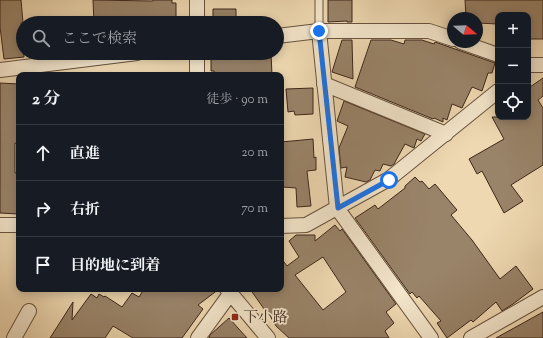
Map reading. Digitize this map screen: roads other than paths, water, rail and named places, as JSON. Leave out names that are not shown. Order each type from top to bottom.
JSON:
[{"type":"street","points":[[197,0],[197,16]]},
{"type":"street","points":[[319,31],[338,208],[431,338]]},
{"type":"street","points":[[284,35],[319,31],[429,31],[447,37]]},
{"type":"street","points":[[478,48],[495,54]]},
{"type":"street","points":[[0,70],[81,60]]},
{"type":"street","points":[[197,60],[197,72]]},
{"type":"street","points":[[531,66],[543,65]]},
{"type":"street","points":[[324,84],[446,134]]},
{"type":"street","points":[[284,226],[306,225],[389,180],[495,93]]},
{"type":"street","points":[[0,225],[16,225]]},
{"type":"street","points":[[198,338],[227,292]]},
{"type":"street","points":[[229,292],[268,338]]},
{"type":"street","points":[[471,338],[543,297]]},
{"type":"street","points":[[14,338],[29,311]]},
{"type":"lane","points":[[319,0],[319,31]]},
{"type":"place","name":"下小路","points":[[235,317]]}]
